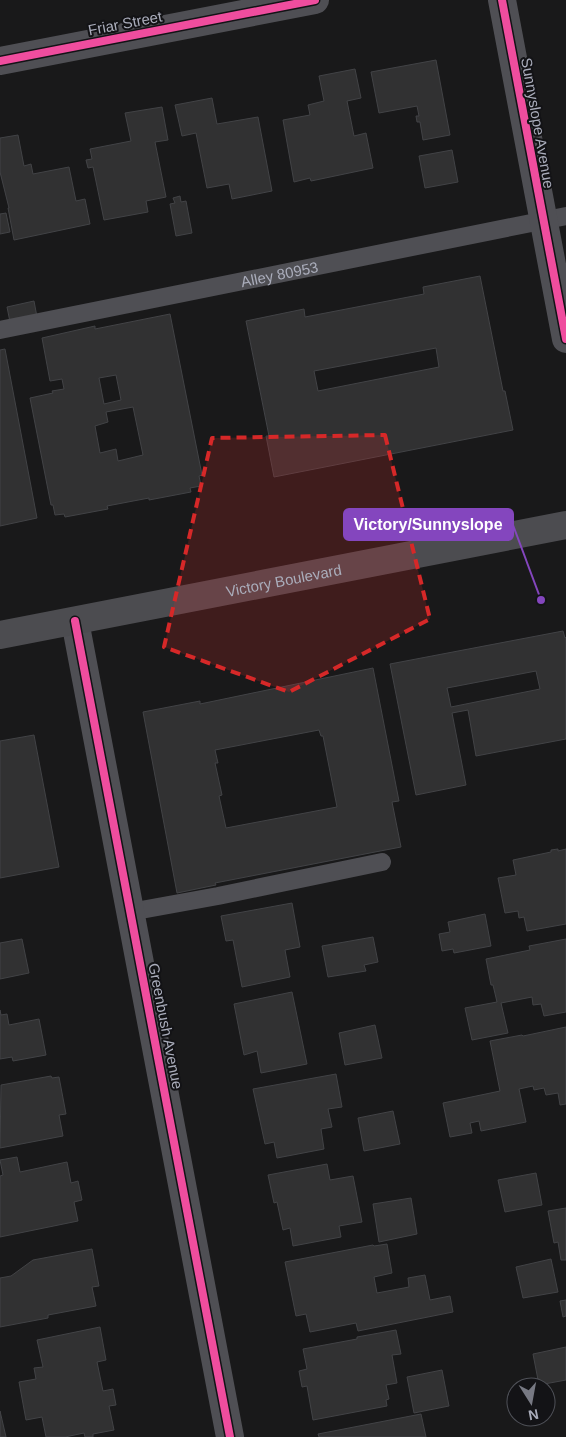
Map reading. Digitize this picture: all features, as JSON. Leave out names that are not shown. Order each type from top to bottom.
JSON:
[{"type":"main road","name":"Victory Boulevard","points":[[0,635],[566,525]]},
{"type":"street","name":"Friar Street","points":[[0,61],[314,0]]},
{"type":"street","name":"Sunnyslope Avenue","points":[[502,0],[554,219],[566,340]]},
{"type":"street","name":"Greenbush Avenue","points":[[75,621],[230,1437]]},
{"type":"lane","name":"Alley 80953","points":[[8,328],[554,219]]},
{"type":"lane","points":[[130,912],[382,862]]},
{"type":"highlighted area","points":[[385,435],[430,619],[289,692],[164,647],[212,438]]},
{"type":"building","points":[[436,60],[450,135],[423,140],[420,122],[417,122],[416,116],[419,116],[417,106],[379,113],[371,72]]},
{"type":"building","points":[[355,69],[361,98],[347,101],[354,136],[366,133],[373,168],[311,181],[310,178],[294,182],[283,120],[310,115],[308,105],[324,101],[319,76]]},
{"type":"building","points":[[212,98],[217,124],[258,117],[272,191],[232,199],[229,184],[207,188],[196,133],[182,136],[175,105]]},
{"type":"building","points":[[162,107],[168,140],[155,142],[166,197],[146,201],[148,212],[104,220],[93,167],[88,168],[86,160],[92,159],[90,149],[131,141],[125,113]]},
{"type":"building","points":[[18,135],[24,166],[31,164],[33,174],[69,167],[76,201],[85,199],[90,224],[14,240],[9,208],[0,172],[0,138]]},
{"type":"building","points":[[452,150],[458,182],[425,188],[419,156]]},
{"type":"building","points":[[180,196],[181,202],[186,201],[192,233],[176,236],[170,204],[175,203],[173,198]]},
{"type":"building","points":[[6,213],[10,232],[0,234],[0,214]]},
{"type":"building","points":[[480,276],[503,391],[505,391],[513,430],[274,477],[266,436],[269,436],[246,321],[304,309],[305,317],[424,294],[423,287]],"holes":[[[436,348],[439,367],[318,391],[314,371]]]},
{"type":"building","points":[[34,301],[37,317],[10,322],[7,307]]},
{"type":"building","points":[[170,314],[202,475],[199,476],[201,486],[190,488],[191,492],[107,506],[108,509],[65,517],[64,514],[55,515],[53,505],[51,505],[30,398],[64,389],[62,379],[50,381],[42,338],[95,326],[95,329]],"holes":[[[116,375],[121,400],[104,404],[99,378]],[[133,407],[143,455],[118,461],[116,449],[100,453],[95,426],[108,422],[106,412]]]},
{"type":"building","points":[[5,349],[37,518],[0,526],[0,350]]},
{"type":"building","points":[[563,631],[566,637],[566,739],[476,756],[468,710],[452,713],[466,785],[416,795],[390,664]],"holes":[[[536,671],[540,689],[451,707],[447,688]]]},
{"type":"building","points":[[373,668],[399,801],[392,802],[401,847],[215,883],[216,885],[177,893],[143,712],[200,701],[200,704]],"holes":[[[319,730],[321,736],[323,736],[337,807],[226,828],[219,796],[222,795],[215,763],[218,763],[215,750]]]},
{"type":"building","points":[[34,735],[59,867],[0,878],[0,741]]},
{"type":"building","points":[[558,849],[558,851],[566,849],[566,924],[527,931],[524,917],[519,918],[518,911],[505,913],[498,878],[516,875],[513,860]]},
{"type":"building","points":[[292,903],[300,947],[285,950],[290,977],[242,987],[233,940],[226,941],[221,916]]},
{"type":"building","points":[[485,914],[491,946],[454,953],[453,949],[442,951],[439,934],[450,932],[448,922]]},
{"type":"building","points":[[373,937],[378,962],[364,965],[366,971],[328,977],[322,946]]},
{"type":"building","points":[[22,939],[29,973],[0,979],[0,943]]},
{"type":"building","points":[[566,939],[566,1012],[544,1016],[541,1004],[533,1005],[532,997],[501,1003],[508,1033],[472,1040],[465,1008],[497,1002],[493,985],[491,985],[486,959],[530,950],[529,946]]},
{"type":"building","points":[[292,992],[307,1064],[261,1073],[257,1051],[244,1055],[234,1004]]},
{"type":"building","points":[[0,1010],[1,1015],[7,1014],[9,1025],[39,1019],[46,1055],[13,1061],[12,1057],[0,1059]]},
{"type":"building","points":[[375,1025],[382,1058],[345,1065],[339,1033]]},
{"type":"building","points":[[566,1027],[566,1104],[560,1105],[558,1093],[546,1095],[544,1088],[534,1090],[533,1086],[519,1089],[526,1122],[481,1131],[479,1121],[470,1123],[472,1133],[450,1137],[443,1103],[500,1091],[490,1041]]},
{"type":"building","points":[[336,1074],[342,1107],[328,1109],[332,1127],[321,1129],[324,1149],[277,1158],[274,1142],[265,1144],[253,1089]]},
{"type":"building","points":[[51,1076],[52,1078],[59,1077],[66,1114],[59,1115],[63,1136],[0,1148],[1,1085]]},
{"type":"building","points":[[393,1111],[400,1144],[364,1151],[358,1118]]},
{"type":"building","points":[[17,1157],[20,1172],[67,1162],[71,1183],[78,1181],[82,1200],[74,1202],[78,1221],[0,1237],[0,1176],[3,1175],[0,1160]]},
{"type":"building","points":[[327,1164],[330,1180],[353,1176],[362,1222],[339,1226],[341,1237],[293,1246],[290,1228],[283,1230],[277,1202],[274,1203],[268,1175]]},
{"type":"building","points":[[536,1173],[542,1205],[505,1212],[498,1180]]},
{"type":"building","points":[[411,1198],[417,1234],[379,1242],[373,1204]]},
{"type":"building","points":[[566,1208],[566,1260],[561,1260],[558,1242],[554,1243],[548,1211]]},
{"type":"building","points":[[387,1244],[392,1273],[374,1277],[377,1293],[409,1287],[408,1278],[425,1275],[430,1300],[450,1296],[453,1312],[358,1331],[356,1323],[310,1332],[306,1314],[296,1316],[285,1262]]},
{"type":"building","points":[[92,1249],[99,1286],[92,1287],[96,1306],[0,1327],[0,1278],[11,1276],[33,1260]]},
{"type":"building","points":[[551,1259],[558,1292],[523,1298],[516,1267]]},
{"type":"building","points":[[566,1300],[566,1316],[563,1317],[560,1301]]},
{"type":"building","points":[[100,1327],[106,1360],[97,1362],[103,1391],[113,1389],[116,1405],[109,1406],[114,1430],[93,1434],[93,1437],[85,1437],[84,1433],[65,1437],[46,1437],[42,1417],[26,1420],[19,1382],[36,1379],[34,1368],[43,1367],[37,1340]]},
{"type":"building","points":[[396,1330],[401,1354],[392,1355],[397,1383],[386,1385],[389,1399],[386,1400],[387,1406],[313,1420],[307,1386],[302,1387],[299,1371],[307,1369],[303,1349]]},
{"type":"building","points":[[566,1347],[566,1380],[556,1382],[556,1377],[537,1377],[533,1354]]},
{"type":"building","points":[[442,1370],[449,1406],[414,1413],[407,1377]]},
{"type":"building","points":[[0,1411],[6,1437],[0,1437]]},
{"type":"building","points":[[421,1414],[426,1437],[319,1437],[318,1434]]},
{"type":"cycle path","points":[[0,61],[315,0]]},
{"type":"cycle path","points":[[502,0],[566,339]]},
{"type":"cycle path","points":[[75,621],[230,1437]]},
{"type":"place","name":"Victory/Sunnyslope","points":[[541,600]]}]
